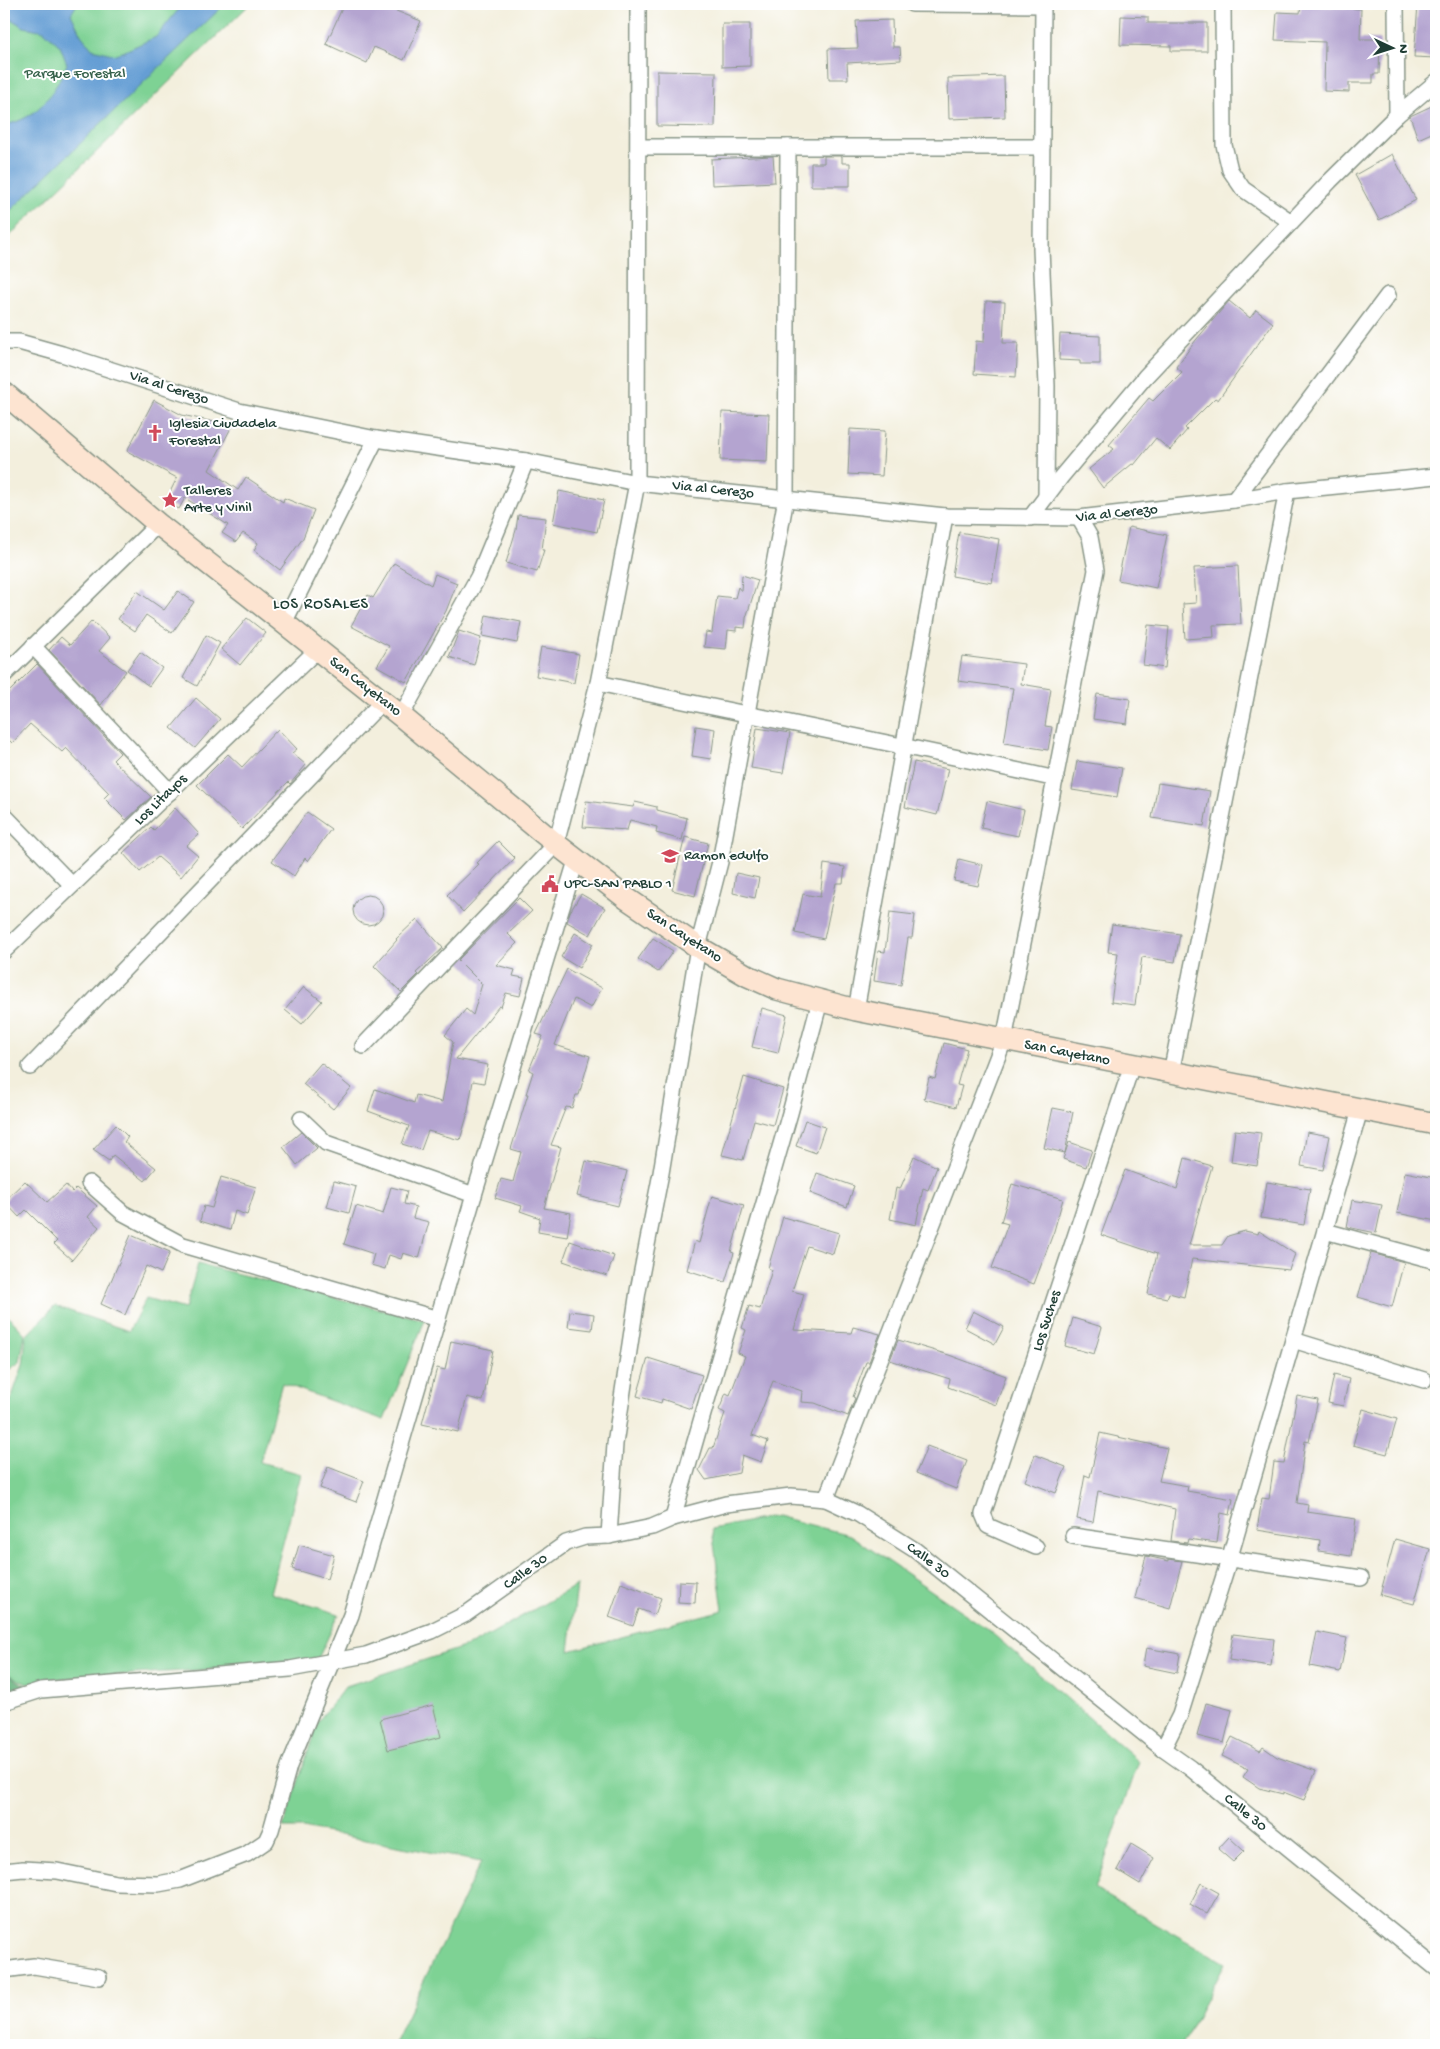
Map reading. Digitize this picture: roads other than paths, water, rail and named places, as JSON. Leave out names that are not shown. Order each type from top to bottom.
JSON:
[{"type":"main road","name":"San Cayetano","points":[[4,393],[158,524],[401,716],[576,861],[698,947],[748,976],[777,989],[856,1010],[1436,1124]]},
{"type":"street","points":[[362,1046],[556,844],[598,683],[637,482],[638,4]]},
{"type":"street","points":[[912,4],[1043,4],[1041,249],[1047,386],[1046,498]]},
{"type":"street","points":[[1223,4],[1224,145],[1230,170],[1243,189],[1291,222]]},
{"type":"street","points":[[1396,4],[1397,115]]},
{"type":"street","points":[[1030,518],[1145,377],[1291,222],[1397,115],[1436,82]]},
{"type":"street","points":[[639,147],[1042,147]]},
{"type":"street","points":[[609,1536],[615,1444],[628,1351],[661,1173],[698,947],[720,862],[786,498],[788,147]]},
{"type":"street","points":[[1234,500],[1388,295]]},
{"type":"street","name":"Via al Cerezo","points":[[4,342],[19,342],[62,354],[240,411],[376,439],[526,461],[637,482],[945,516],[1078,518],[1234,500],[1287,490],[1436,476]]},
{"type":"street","points":[[284,623],[376,439]]},
{"type":"street","points":[[401,716],[478,577],[526,461]]},
{"type":"street","points":[[1171,1073],[1287,490]]},
{"type":"street","points":[[856,1010],[945,516]]},
{"type":"street","points":[[826,1499],[1004,1040],[1096,570],[1090,537],[1078,518]]},
{"type":"street","points":[[4,675],[158,524]]},
{"type":"street","points":[[33,646],[170,792]]},
{"type":"street","name":"Los Litayos","points":[[4,951],[317,650]]},
{"type":"street","points":[[598,683],[1056,779]]},
{"type":"street","points":[[30,1067],[382,702]]},
{"type":"street","points":[[4,815],[72,885]]},
{"type":"street","points":[[4,1871],[23,1869],[58,1871],[116,1883],[158,1884],[180,1880],[247,1854],[266,1841],[311,1709],[351,1615],[474,1195],[576,861]]},
{"type":"street","points":[[673,1518],[790,1113],[820,1001]]},
{"type":"street","name":"Los Suches","points":[[1036,1547],[988,1526],[983,1514],[1132,1065]]},
{"type":"street","points":[[1163,1749],[1180,1715],[1229,1560],[1360,1110]]},
{"type":"street","points":[[301,1119],[326,1143],[474,1195]]},
{"type":"street","points":[[89,1183],[123,1213],[183,1245],[438,1319]]},
{"type":"street","points":[[1325,1231],[1436,1261]]},
{"type":"street","points":[[1294,1340],[1424,1380]]},
{"type":"street","name":"Calle 30","points":[[4,1702],[41,1690],[56,1688],[331,1665],[366,1655],[432,1631],[466,1614],[566,1543],[585,1537],[609,1536],[652,1527],[673,1518],[726,1504],[792,1496],[826,1499],[858,1514],[915,1550],[1163,1749],[1190,1768],[1436,1968]]},
{"type":"street","points":[[1073,1536],[1360,1578]]},
{"type":"street","points":[[4,1970],[34,1966],[99,1977]]},
{"type":"water","points":[[4,4],[77,4],[71,14],[81,35],[92,49],[116,55],[156,37],[179,9],[179,4],[225,4],[13,208],[4,214],[4,125],[26,117],[43,104],[67,64],[60,46],[44,31],[24,27],[4,15]]},
{"type":"place","name":"Iglesia Ciudadela Forestal","points":[[155,433]]},
{"type":"place","name":"Talleres Arte y Vinil","points":[[170,500]]},
{"type":"place","name":"Ramon edulfo","points":[[670,856]]},
{"type":"place","name":"UPC-SAN PABLO 1","points":[[550,884]]},
{"type":"district","name":"LOS ROSALES","points":[[321,605]]},
{"type":"park label","name":"Parque Forestal","points":[[75,74]]}]
